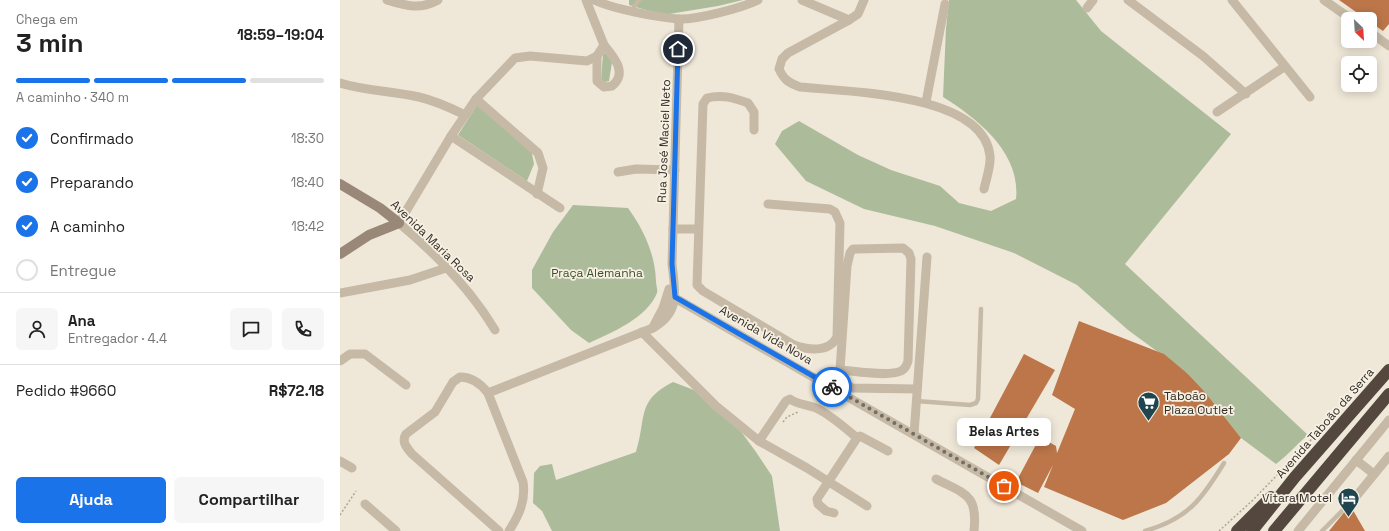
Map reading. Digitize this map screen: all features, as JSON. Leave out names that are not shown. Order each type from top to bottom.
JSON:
[{"type":"highway","name":"Avenida Taboão da Serra","points":[[1252,531],[1319,450],[1389,370]]},
{"type":"highway","points":[[1274,531],[1389,394]]},
{"type":"highway","points":[[1237,531],[1319,450]]},
{"type":"street","points":[[387,0],[414,7],[430,5],[438,0]]},
{"type":"street","points":[[586,0],[604,45],[618,65],[619,77],[612,86],[604,87],[597,81],[597,56]]},
{"type":"street","points":[[594,0],[631,11],[679,19],[714,14],[758,0]]},
{"type":"street","points":[[802,0],[849,20]]},
{"type":"street","points":[[864,0],[858,14],[788,53],[782,59],[779,69],[788,83],[800,87],[926,102],[949,111],[973,125],[985,139],[991,157],[984,189]]},
{"type":"street","points":[[1087,8],[1093,0]]},
{"type":"street","points":[[1128,0],[1203,56],[1246,94]]},
{"type":"street","points":[[1232,0],[1284,67],[1310,97]]},
{"type":"street","points":[[1324,0],[1341,12]]},
{"type":"street","points":[[926,102],[945,4]]},
{"type":"street","name":"Rua José Maciel Neto","points":[[488,393],[653,328],[668,316],[672,295],[679,19]]},
{"type":"street","points":[[1377,37],[1389,46]]},
{"type":"street","points":[[340,254],[369,235],[398,223],[451,136],[476,99],[515,58],[530,56],[587,61],[597,56],[604,45]]},
{"type":"street","points":[[1217,112],[1246,94],[1284,67]]},
{"type":"street","points":[[340,83],[373,90],[420,97],[434,101],[466,115]]},
{"type":"street","points":[[754,130],[754,112],[748,103],[726,96],[714,96],[707,98],[703,104],[696,281],[699,289],[794,345],[808,350],[826,347],[834,343],[837,337],[840,223],[838,218],[830,209],[768,204]]},
{"type":"street","points":[[476,99],[538,153],[543,168],[543,175],[537,194]]},
{"type":"street","points":[[451,136],[560,208]]},
{"type":"street","points":[[618,172],[636,169],[675,170]]},
{"type":"street","name":"Avenida Maria Rosa","points":[[340,184],[380,208],[446,268],[473,298],[495,330]]},
{"type":"street","points":[[673,230],[698,229]]},
{"type":"street","points":[[840,370],[891,373],[902,371],[907,366],[911,258],[909,253],[903,248],[853,249],[850,253],[847,266],[840,370],[844,383],[852,388],[917,389]]},
{"type":"street","points":[[914,434],[927,256]]},
{"type":"street","points":[[340,293],[410,280],[446,268]]},
{"type":"street","name":"Avenida Vida Nova","points":[[672,295],[1082,531]]},
{"type":"street","points":[[642,332],[716,406],[759,441],[866,506]]},
{"type":"street","points":[[340,361],[350,354],[365,354],[406,385]]},
{"type":"street","points":[[499,531],[412,454],[404,442],[403,438],[406,434],[435,412],[453,382],[460,376],[477,382],[488,393],[518,466],[525,494],[520,512],[509,531]]},
{"type":"street","points":[[759,441],[786,401],[790,399],[800,405],[815,408],[828,415],[857,438]]},
{"type":"street","points":[[1298,531],[1389,420]]},
{"type":"street","points":[[834,513],[826,511],[818,504],[817,499],[857,438],[860,436],[866,438],[888,450]]},
{"type":"street","points":[[1354,499],[1389,456]]},
{"type":"street","points":[[1356,460],[1374,474]]},
{"type":"street","points":[[340,461],[352,468]]},
{"type":"street","points":[[936,478],[961,492],[972,501],[975,515],[974,531]]},
{"type":"street","points":[[365,504],[396,531]]},
{"type":"lane","points":[[631,11],[639,0]]},
{"type":"lane","points":[[916,401],[970,405],[976,403],[978,399],[981,309]]},
{"type":"lane","points":[[1146,531],[1166,525],[1195,505],[1224,464]]},
{"type":"lane","points":[[1322,531],[1354,499]]},
{"type":"path","points":[[1219,531],[1253,500],[1340,410]]},
{"type":"path","points":[[780,426],[787,417],[801,411]]},
{"type":"path","points":[[340,515],[356,490]]},
{"type":"green space","points":[[629,0],[743,0],[718,6],[663,15],[629,5]]},
{"type":"green space","points":[[949,0],[1076,0],[1101,31],[1231,134],[1125,264],[1308,435],[1276,464],[1241,438],[1205,392],[1188,374],[1128,330],[1077,285],[1014,253],[935,226],[864,209],[806,181],[775,144],[782,131],[799,121],[858,155],[891,170],[940,186],[959,203],[991,211],[1016,199],[1016,182],[1012,167],[1004,152],[983,127],[943,97],[946,28]]},
{"type":"green space","points":[[603,53],[613,56],[609,81],[601,83]]},
{"type":"green space","points":[[477,105],[531,149],[534,164],[527,181],[458,135]]},
{"type":"green space","name":"Praça Alemanha","points":[[573,205],[628,208],[648,243],[655,271],[657,293],[645,310],[628,324],[589,343],[571,330],[532,288],[532,270],[553,232]]},
{"type":"green space","points":[[673,382],[694,390],[734,422],[756,452],[772,476],[780,531],[552,531],[542,511],[533,503],[534,473],[540,466],[552,464],[556,480],[636,452],[648,403],[661,389]]},
{"type":"building","points":[[1339,0],[1389,0],[1389,24],[1383,31],[1377,27],[1377,12],[1356,12]]},
{"type":"building","name":"Taboão Plaza Outlet","points":[[1079,321],[1164,354],[1188,374],[1205,392],[1241,438],[1229,454],[1166,503],[1123,520],[1044,487],[1053,465],[1038,493],[1016,482],[1040,437],[1056,446],[1057,453],[1075,409],[1052,395]]},
{"type":"building","points":[[1024,354],[1055,370],[999,465],[974,448]]},
{"type":"building","name":"Vitara Motel","points":[[1350,505],[1365,531],[1329,531]]},
{"type":"way so far","points":[[832,387],[1004,486]]},
{"type":"place","name":"Taboão Plaza Outlet","points":[[1149,422]]},
{"type":"place","name":"Belas Artes","points":[[1004,486]]},
{"type":"place","name":"Vitara Motel","points":[[1348,518]]},
{"type":"route","points":[[678,49],[672,264],[675,297],[832,387]]}]
